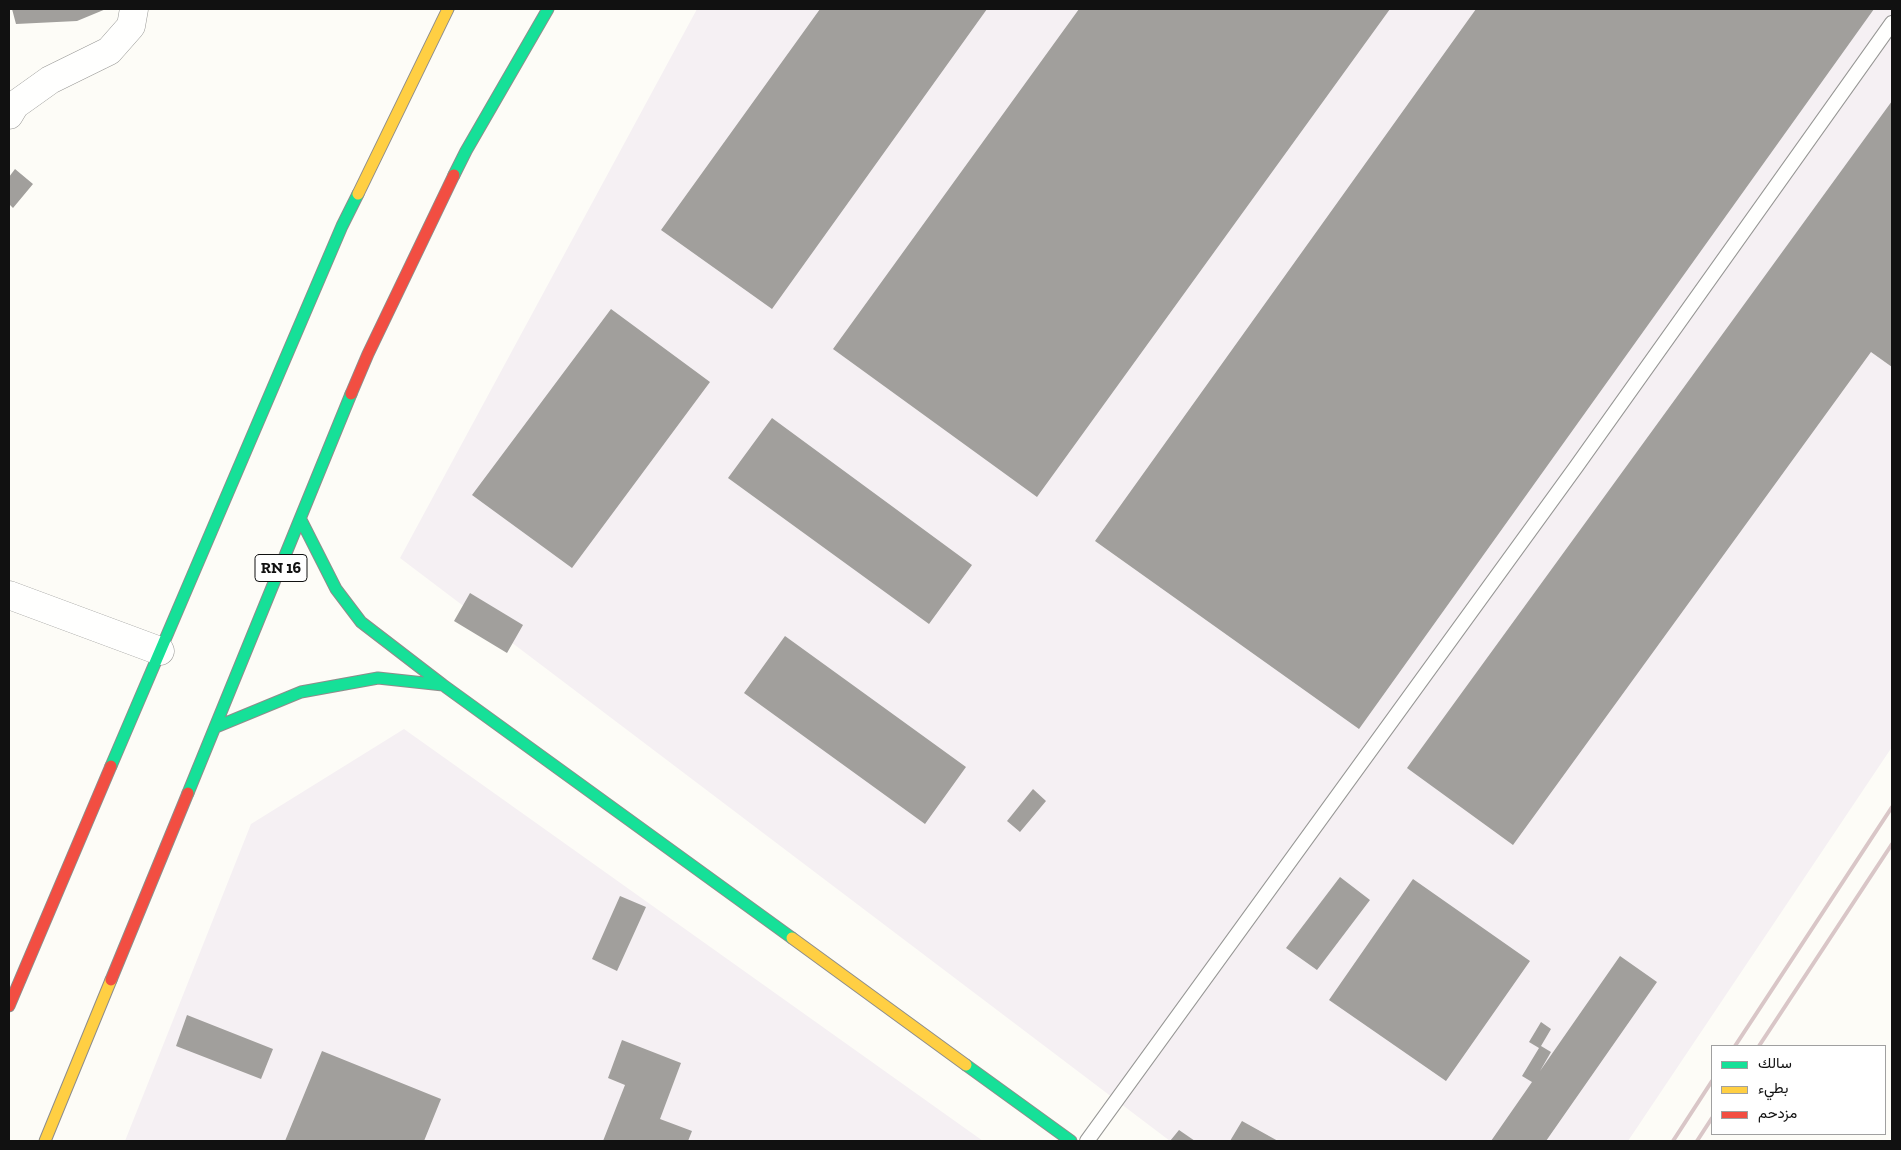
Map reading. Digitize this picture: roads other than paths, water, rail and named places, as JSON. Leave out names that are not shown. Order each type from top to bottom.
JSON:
[{"type":"main road","points":[[9,1006],[342,226],[448,9]]},
{"type":"main road","name":"RN 16","points":[[45,1141],[368,354],[466,151],[548,9]]},
{"type":"main road","points":[[301,520],[336,588],[362,622],[443,685],[1071,1141]]},
{"type":"main road","points":[[216,727],[301,692],[378,678],[443,685]]},
{"type":"street","points":[[9,116],[15,105],[50,80],[109,51],[131,26],[134,9]]},
{"type":"street","points":[[9,595],[160,651]]},
{"type":"lane","points":[[1087,1141],[1576,467],[1892,23]]},
{"type":"railway","points":[[1736,1045],[1892,807]]},
{"type":"railway","points":[[1760,1045],[1892,844]]},
{"type":"railway","points":[[1673,1141],[1711,1083]]},
{"type":"railway","points":[[1697,1141],[1711,1120]]}]
